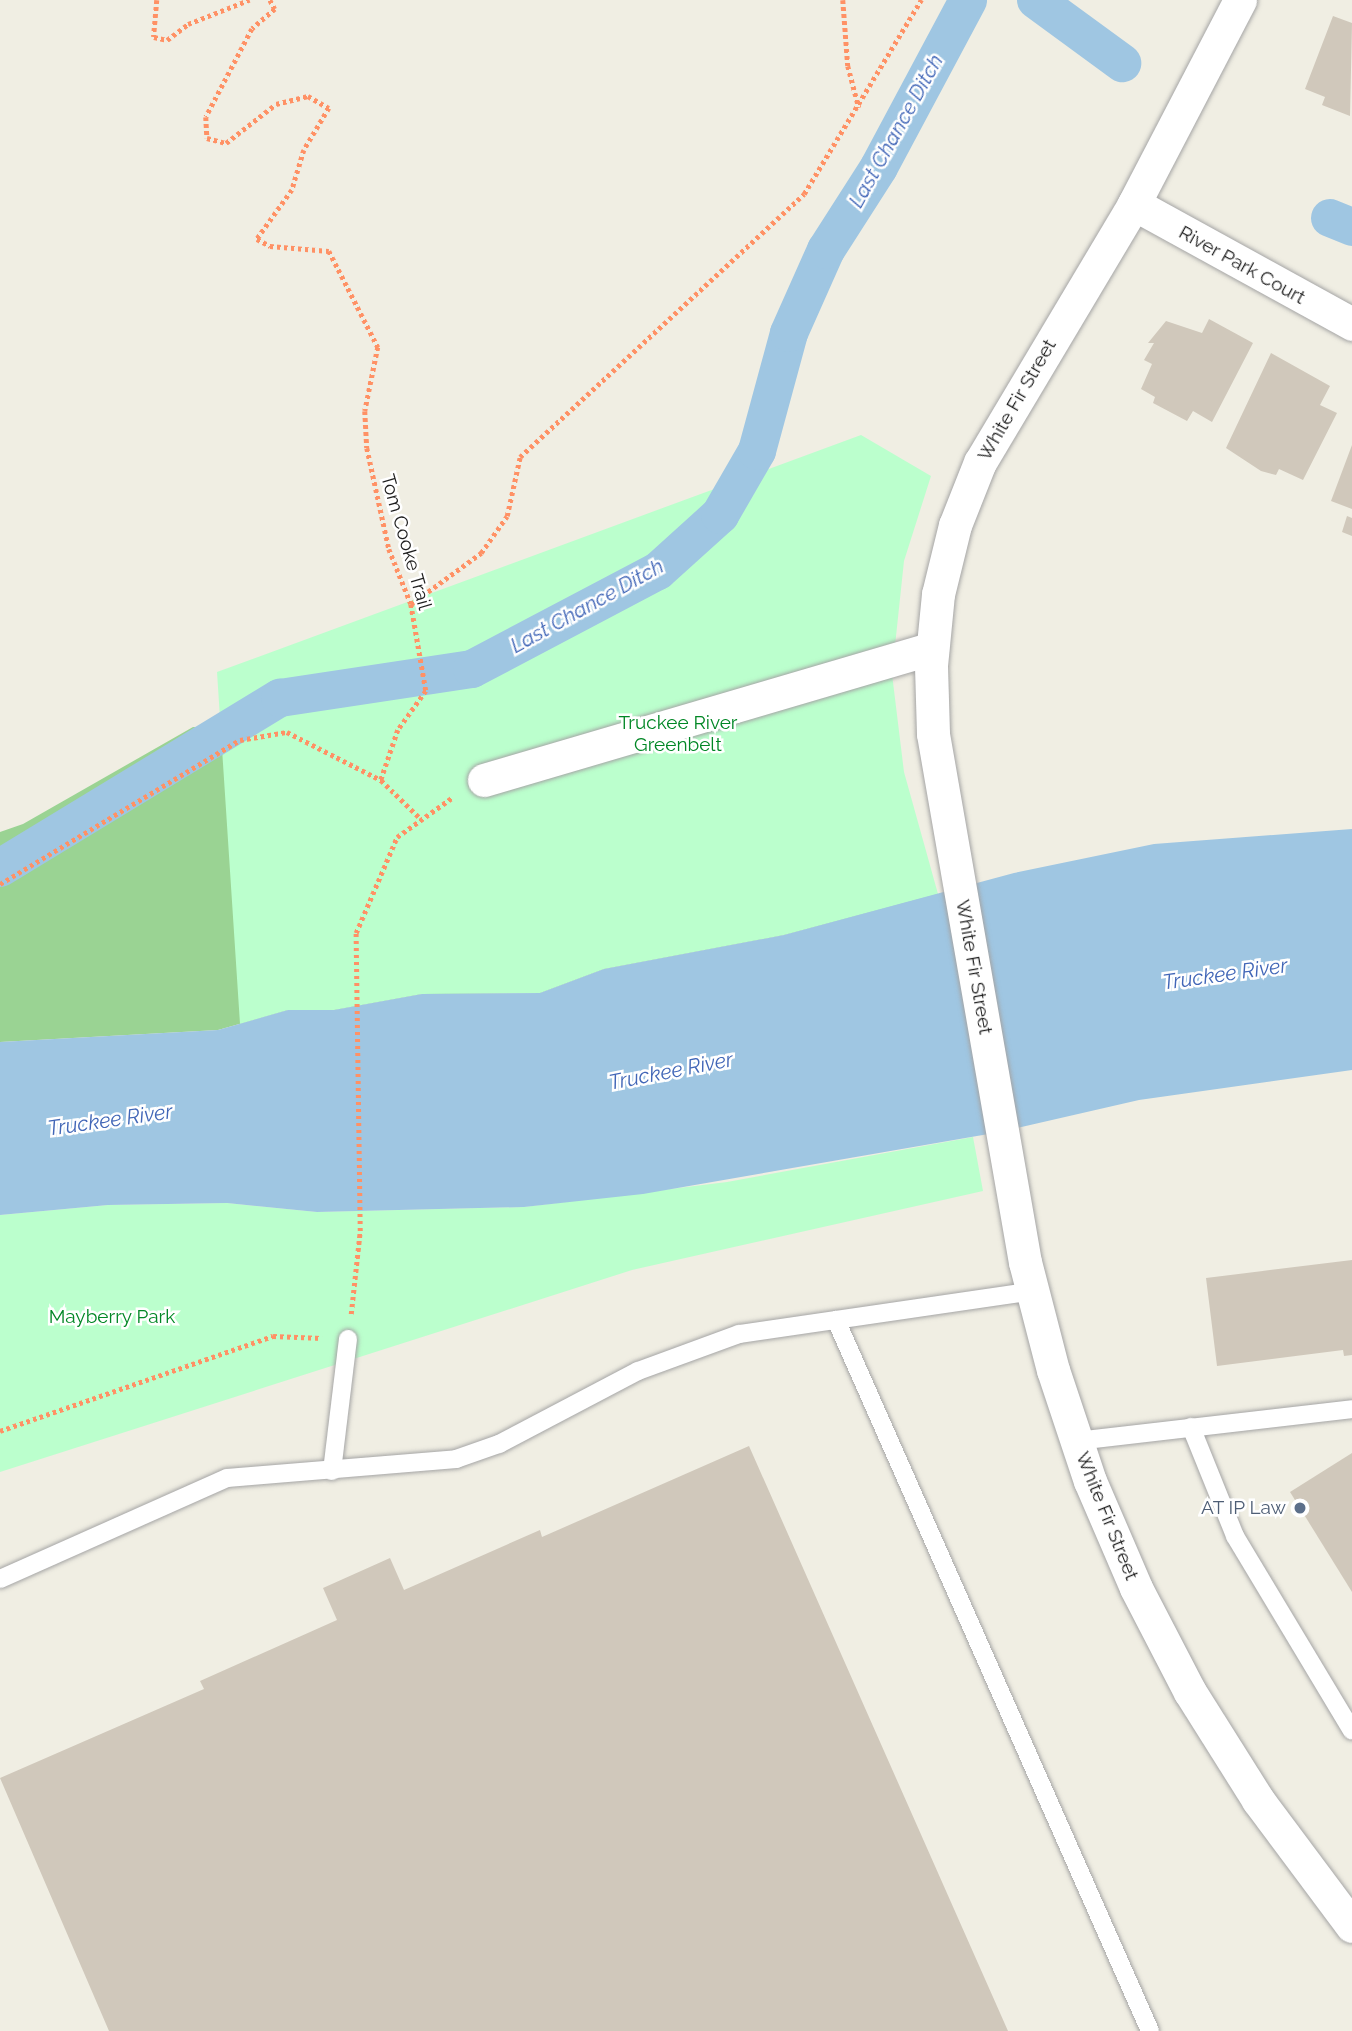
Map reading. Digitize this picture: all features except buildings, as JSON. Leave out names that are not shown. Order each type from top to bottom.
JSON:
[{"type":"street","name":"White Fir Street","points":[[1240,0],[1134,204],[980,462],[955,525],[938,594],[932,648],[933,734],[1033,1291],[1077,1441],[1136,1588],[1190,1692],[1258,1800],[1352,1926]]},
{"type":"street","name":"River Park Court","points":[[1134,204],[1352,324]]},
{"type":"street","points":[[484,780],[932,648]]},
{"type":"lane","points":[[0,1579],[227,1478],[255,1472],[332,1471],[456,1459],[499,1444],[638,1371],[739,1334],[1033,1291]]},
{"type":"lane","points":[[836,1320],[1150,2031]]},
{"type":"lane","points":[[332,1471],[348,1339]]},
{"type":"lane","points":[[1077,1441],[1352,1409]]},
{"type":"lane","points":[[1191,1427],[1235,1535],[1352,1731]]},
{"type":"path","points":[[157,0],[154,37],[167,40],[188,24],[249,0]]},
{"type":"path","name":"Tom Cooke Trail","points":[[270,0],[275,9],[252,29],[206,117],[207,138],[226,143],[276,104],[308,96],[329,108],[304,150],[292,190],[257,239],[270,246],[329,251],[378,347],[365,411],[367,448],[390,549],[411,604],[426,691],[398,730],[381,780]]},
{"type":"path","points":[[843,0],[848,66],[859,108]]},
{"type":"path","points":[[411,604],[481,553],[507,516],[520,457],[804,194],[859,108],[921,0]]},
{"type":"path","points":[[0,884],[240,740],[287,732],[381,780],[421,819]]},
{"type":"path","points":[[0,1431],[272,1336],[348,1339],[360,1231],[356,933],[397,837],[484,780]]},
{"type":"green space","name":"Truckee River Greenbelt","points":[[861,435],[931,476],[904,561],[892,674],[904,772],[938,894],[784,935],[604,969],[540,993],[422,994],[334,1010],[288,1010],[240,1024],[217,672]]},
{"type":"green space","points":[[193,727],[223,729],[938,894],[784,935],[604,969],[540,993],[422,994],[334,1010],[288,1010],[218,1030],[0,1042],[0,832],[23,824]]},
{"type":"green space","name":"Mayberry Park","points":[[973,1137],[983,1191],[632,1270],[0,1472],[0,1215],[108,1205],[227,1203],[317,1212],[524,1207],[727,1182]]},
{"type":"water","name":"Truckee River","points":[[1352,829],[1352,1070],[1139,1100],[1000,1132],[643,1194],[524,1207],[317,1212],[227,1203],[108,1205],[0,1215],[0,1042],[218,1030],[288,1010],[334,1010],[422,994],[540,993],[604,969],[784,935],[1014,873],[1154,844]]},
{"type":"waterway","name":"Last Chance Ditch","points":[[0,868],[280,698],[472,669],[658,571],[720,515],[757,451],[789,333],[826,250],[879,167],[968,0]]},
{"type":"waterway","name":"Last Chance Ditch","points":[[1036,0],[1122,63]]},
{"type":"waterway","name":"Last Chance Ditch","points":[[1330,218],[1352,227]]},
{"type":"place","name":"AT IP Law","points":[[1300,1508]]}]
